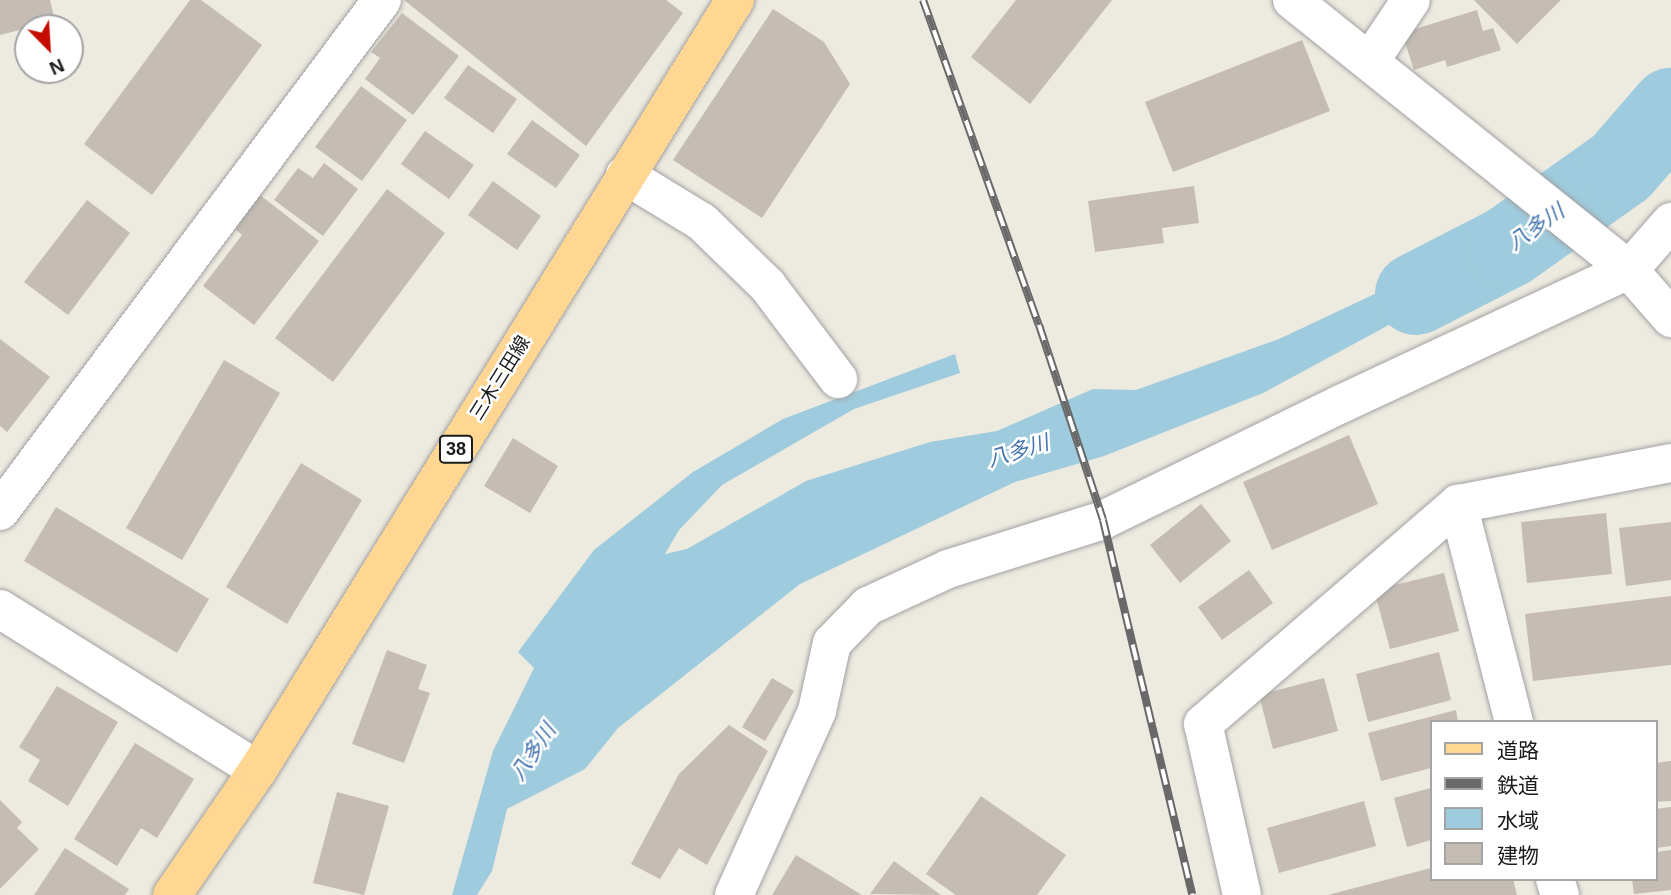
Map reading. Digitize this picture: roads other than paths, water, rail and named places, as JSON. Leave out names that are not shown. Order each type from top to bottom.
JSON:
[{"type":"main road","name":"三木三田線","points":[[172,895],[258,770],[625,175],[726,4]]},
{"type":"street","points":[[0,511],[382,0]]},
{"type":"street","points":[[1292,0],[1461,133],[1614,259],[1671,318]]},
{"type":"street","points":[[1370,61],[1412,0]]},
{"type":"street","points":[[625,175],[702,222],[767,285],[838,379]]},
{"type":"street","points":[[734,895],[817,711],[832,643],[868,606],[948,569],[1103,520],[1341,404],[1614,259],[1671,222]]},
{"type":"street","points":[[1242,895],[1203,724],[1458,503],[1671,463]]},
{"type":"street","points":[[1458,503],[1513,720]]},
{"type":"street","points":[[0,610],[258,770]]},
{"type":"water","points":[[1513,229],[1522,253],[1263,393],[1104,456],[1015,482],[800,584],[618,728],[585,769],[507,809],[492,871],[477,895],[452,895],[493,751],[534,668],[518,652],[594,550],[693,472],[783,419],[955,354],[960,373],[854,409],[722,485],[679,530],[665,554],[687,549],[806,481],[930,442],[997,431],[1093,389],[1136,390],[1279,339]]},
{"type":"waterway","name":"八多川","points":[[1416,294],[1508,247],[1621,167],[1671,109]]},
{"type":"railway","points":[[923,0],[1039,325],[1103,520],[1192,895]]}]
